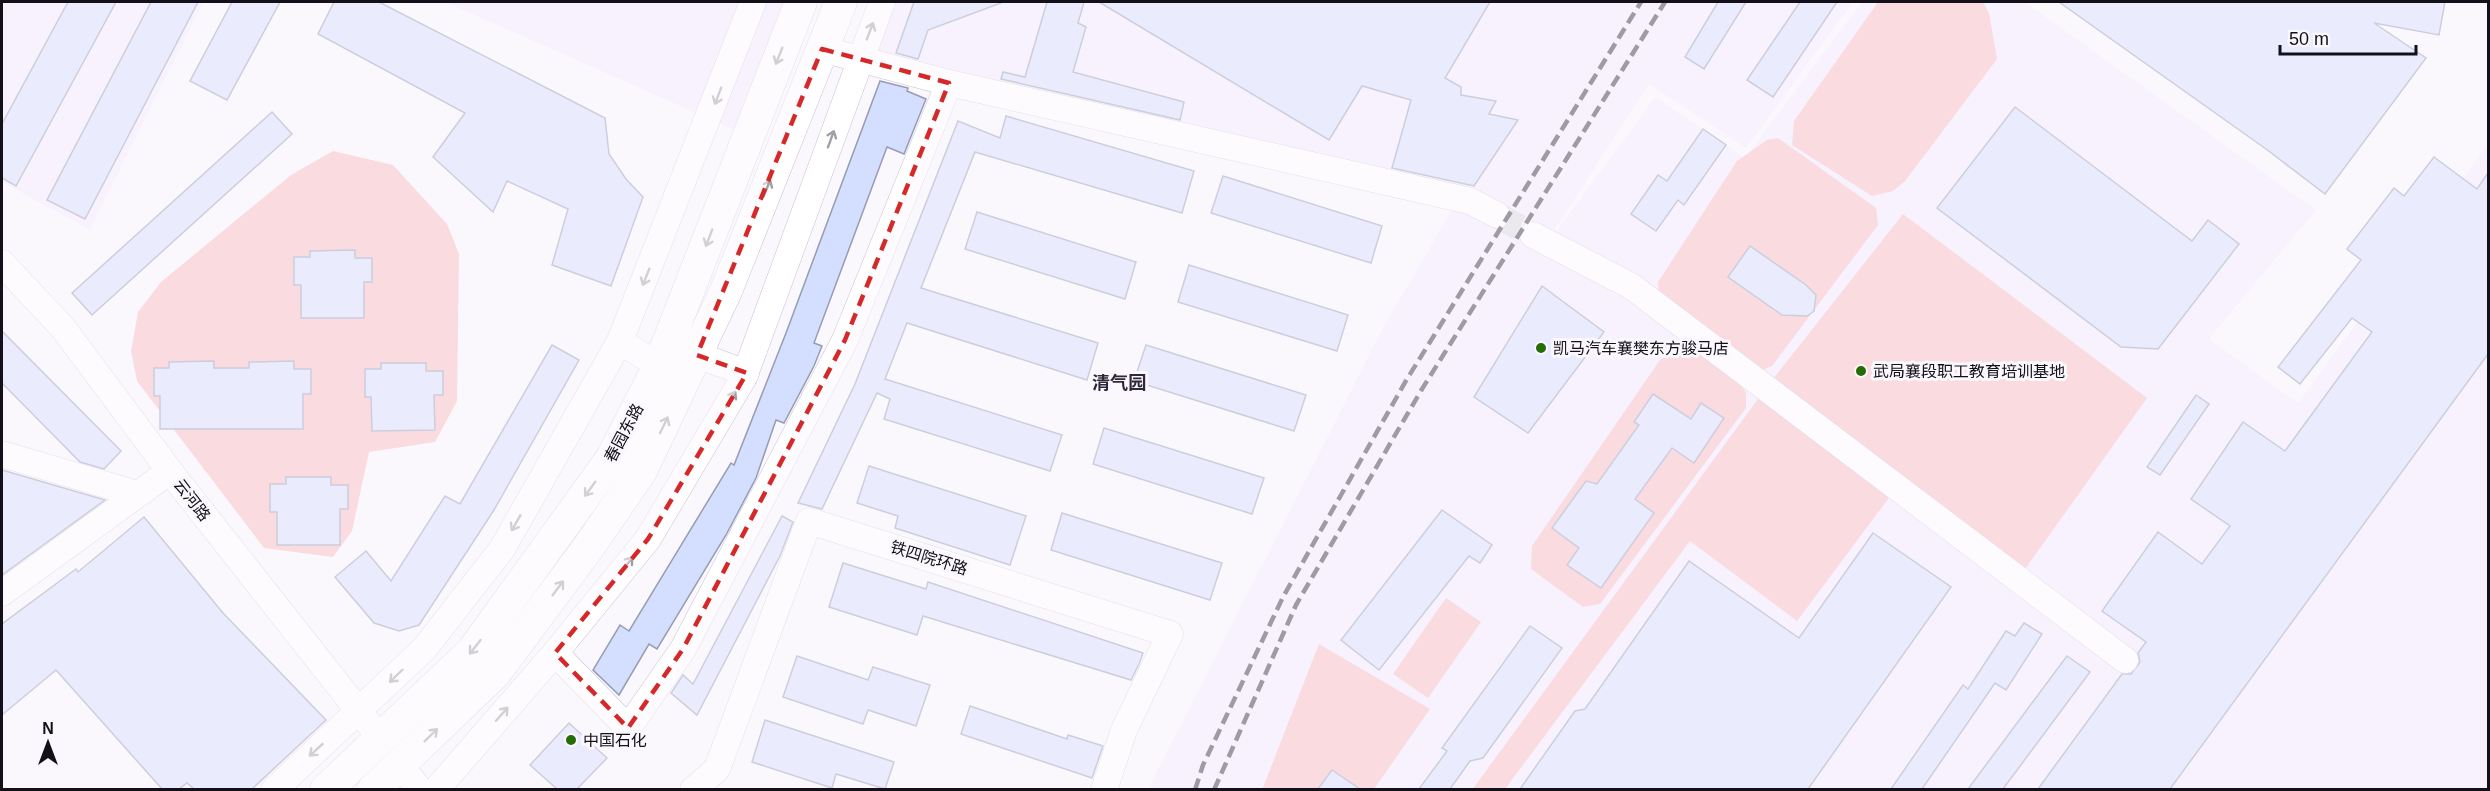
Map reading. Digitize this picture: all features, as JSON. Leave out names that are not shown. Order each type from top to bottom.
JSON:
[{"type":"main road","name":"春园东路","points":[[326,789],[472,652],[612,458],[659,366],[801,2]]},
{"type":"main road","name":"春园东路","points":[[373,789],[495,673],[588,548],[641,471],[726,291],[841,2]]},
{"type":"street","points":[[273,789],[424,650],[501,549],[620,341],[753,2]]},
{"type":"street","points":[[436,789],[555,653],[648,539],[746,373],[882,2]]},
{"type":"street","points":[[822,49],[859,61],[950,83],[1470,201],[1497,215]]},
{"type":"street","points":[[555,653],[628,728],[683,649],[845,340],[950,83]]},
{"type":"street","points":[[1533,235],[1631,286],[2125,660]]},
{"type":"street","name":"云河路","points":[[2,263],[63,328],[170,471],[381,739]]},
{"type":"street","points":[[620,341],[659,366]]},
{"type":"street","points":[[697,355],[746,373]]},
{"type":"street","points":[[2,454],[138,494]]},
{"type":"street","points":[[2,593],[170,471]]},
{"type":"street","name":"铁四院环路","points":[[693,789],[717,769],[809,521],[1170,634],[1124,730],[1104,789]]},
{"type":"street","points":[[400,765],[420,789]]},
{"type":"highlighted area","points":[[822,49],[949,83],[845,340],[683,649],[628,728],[555,653],[648,539],[747,373],[697,355]]},
{"type":"shaded area","points":[[2,2],[204,2],[90,230],[2,182]]},
{"type":"shaded area","points":[[445,2],[801,2],[748,136]]},
{"type":"shaded area","name":"武局襄段职工教育培训基地","points":[[878,2],[1853,2],[1746,148],[1649,84],[1538,256],[1655,97],[1745,158],[1862,2],[2025,2],[2316,210],[2209,339],[2298,403],[2488,144],[2488,789],[1148,789],[1383,328],[1460,196],[859,61]]},
{"type":"shaded area","points":[[1878,2],[1983,2],[1989,13],[1997,59],[1905,181],[1893,191],[1872,196],[1792,145],[1794,121]]},
{"type":"shaded area","points":[[1778,138],[1876,208],[1878,225],[1772,366],[1760,371],[1659,296],[1658,282],[1737,161],[1767,140]]},
{"type":"shaded area","points":[[333,151],[393,165],[447,224],[459,254],[457,401],[435,442],[369,452],[352,531],[333,557],[264,548],[137,381],[131,351],[138,312],[161,282],[291,175]]},
{"type":"shaded area","points":[[1903,214],[2147,398],[2018,579],[1897,487],[1797,621],[1690,541],[1505,789],[1472,790],[1766,388]]},
{"type":"shaded area","points":[[1681,349],[1695,349],[1733,373],[1746,393],[1746,408],[1600,604],[1583,607],[1531,569],[1532,546],[1660,360]]},
{"type":"shaded area","points":[[1446,598],[1481,622],[1428,698],[1393,674]]},
{"type":"shaded area","points":[[1319,644],[1430,709],[1374,789],[1262,790]]},
{"type":"building","points":[[68,2],[116,2],[16,186],[2,178],[2,124]]},
{"type":"building","points":[[151,2],[198,2],[85,219],[47,200]]},
{"type":"building","points":[[232,2],[280,2],[227,100],[190,81]]},
{"type":"building","points":[[334,2],[379,2],[605,118],[609,154],[626,179],[643,197],[611,286],[552,265],[568,209],[507,181],[493,212],[433,157],[465,113],[318,34]]},
{"type":"building","points":[[914,2],[1001,3],[928,30],[918,59],[896,53]]},
{"type":"building","points":[[1047,2],[1084,2],[1078,23],[1086,27],[1073,72],[1184,102],[1180,120],[1001,79],[1003,72],[1025,77]]},
{"type":"building","points":[[1099,2],[1490,2],[1445,78],[1461,87],[1461,95],[1496,101],[1489,114],[1518,120],[1474,186],[1392,168],[1411,100],[1362,86],[1329,140]]},
{"type":"building","points":[[1718,2],[1746,2],[1704,69],[1685,57]]},
{"type":"building","points":[[1800,2],[1837,2],[1773,97],[1747,80]]},
{"type":"building","points":[[2059,2],[2445,2],[2439,35],[2374,23],[2426,58],[2325,194],[2266,149]]},
{"type":"building","points":[[880,81],[908,88],[907,91],[926,99],[904,154],[887,147],[814,343],[822,346],[814,366],[784,423],[776,420],[756,478],[726,535],[657,649],[649,644],[619,695],[593,670],[620,625],[629,631],[731,463],[734,465]]},
{"type":"building","points":[[2015,107],[2192,241],[2208,220],[2239,244],[2158,349],[2121,347],[1937,208]]},
{"type":"building","points":[[272,112],[292,134],[92,315],[72,293]]},
{"type":"building","points":[[1006,116],[1194,171],[1182,213],[975,152],[921,288],[1098,343],[1087,380],[907,323],[885,379],[1062,435],[1050,471],[884,419],[890,399],[877,393],[822,509],[798,503],[855,384],[958,121],[1000,138]]},
{"type":"building","points":[[1703,129],[1726,145],[1684,205],[1678,200],[1656,231],[1631,214],[1658,175],[1667,181]]},
{"type":"building","points":[[2434,157],[2477,189],[2488,173],[2488,354],[2170,789],[2038,789],[2122,674],[2131,674],[2140,662],[2138,653],[2146,642],[2102,611],[2158,532],[2202,564],[2230,526],[2191,499],[2243,422],[2285,451],[2372,332],[2352,318],[2300,384],[2278,367],[2361,260],[2347,249],[2394,188],[2404,196]]},
{"type":"building","points":[[1223,176],[1382,226],[1371,263],[1211,213]]},
{"type":"building","points":[[977,212],[1136,262],[1125,299],[965,249]]},
{"type":"building","points":[[1750,246],[1806,285],[1816,295],[1814,311],[1807,316],[1782,315],[1728,277]]},
{"type":"building","points":[[355,250],[355,258],[372,258],[372,282],[364,282],[364,318],[301,318],[301,285],[294,285],[294,257],[310,257],[310,251]]},
{"type":"building","points":[[1189,265],[1348,315],[1337,351],[1178,302]]},
{"type":"building","points":[[1542,286],[1604,332],[1528,433],[1474,397]]},
{"type":"building","points":[[2,331],[121,451],[104,469],[80,462],[2,383]]},
{"type":"building","points":[[552,345],[579,360],[494,510],[419,625],[399,631],[374,623],[335,577],[366,551],[391,581],[445,496],[460,504]]},
{"type":"building","points":[[1146,345],[1306,395],[1294,431],[1134,381]]},
{"type":"building","points":[[214,361],[214,368],[249,368],[249,362],[294,361],[294,369],[311,369],[311,394],[303,394],[303,429],[160,429],[160,396],[154,396],[154,368],[169,368],[169,362]]},
{"type":"building","points":[[381,363],[426,363],[426,371],[443,371],[443,395],[434,395],[435,430],[372,431],[371,397],[365,397],[365,369],[381,369]]},
{"type":"building","points":[[1653,394],[1691,419],[1701,403],[1724,418],[1694,463],[1672,448],[1635,499],[1654,513],[1601,588],[1567,565],[1579,548],[1552,528],[1586,481],[1597,484],[1639,425],[1634,422]]},
{"type":"building","points":[[2196,395],[2209,404],[2160,475],[2147,467]]},
{"type":"building","points":[[1104,428],[1264,478],[1252,514],[1093,464]]},
{"type":"building","points":[[869,466],[1026,516],[1010,565],[895,528],[898,516],[857,503]]},
{"type":"building","points":[[2,470],[105,500],[2,575]]},
{"type":"building","points":[[286,477],[331,477],[331,485],[348,485],[348,509],[340,509],[340,545],[277,545],[277,512],[270,512],[270,484],[286,484]]},
{"type":"building","points":[[1442,510],[1492,545],[1480,563],[1469,556],[1379,670],[1341,640]]},
{"type":"building","points":[[1062,513],[1222,563],[1210,600],[1051,550]]},
{"type":"building","points":[[782,516],[793,522],[780,556],[697,715],[671,693],[683,675],[693,684]]},
{"type":"building","points":[[144,517],[223,613],[326,720],[252,789],[194,789],[187,783],[179,789],[162,789],[56,670],[2,715],[2,624],[76,569],[78,572]]},
{"type":"building","points":[[1873,533],[1951,587],[1808,789],[1520,789],[1575,711],[1585,709],[1689,561],[1799,638]]},
{"type":"building","points":[[843,563],[926,589],[928,582],[1143,653],[1131,680],[923,616],[917,635],[829,607]]},
{"type":"building","points":[[2024,623],[2042,634],[2006,690],[1995,683],[1922,789],[1891,789],[1963,685],[1968,689],[2006,631],[2015,636]]},
{"type":"building","points":[[1530,626],[1562,648],[1483,758],[1470,761],[1450,789],[1419,789],[1447,751],[1442,748]]},
{"type":"building","points":[[797,656],[868,680],[873,667],[930,685],[916,726],[868,710],[863,724],[783,697]]},
{"type":"building","points":[[2067,656],[2090,672],[2003,789],[1968,789]]},
{"type":"building","points":[[970,706],[1067,739],[1068,735],[1103,746],[1092,778],[961,734]]},
{"type":"building","points":[[765,720],[894,762],[885,789],[836,774],[832,788],[752,762]]},
{"type":"building","name":"中国石化","points":[[569,723],[607,758],[577,789],[557,789],[530,765]]},
{"type":"building","points":[[1332,770],[1360,789],[1318,789]]},
{"type":"tunnel","points":[[1497,215],[1533,235]]},
{"type":"railway","points":[[1195,790],[1203,765],[1283,597],[1407,379],[1641,2]]},
{"type":"railway","points":[[1214,790],[1296,605],[1422,389],[1665,2]]},
{"type":"place","name":"凯马汽车襄樊东方骏马店","points":[[1541,348]]},
{"type":"place","name":"武局襄段职工教育培训基地","points":[[1861,371]]},
{"type":"place","name":"中国石化","points":[[571,740]]},
{"type":"district","name":"清气园","points":[[1119,383]]}]
